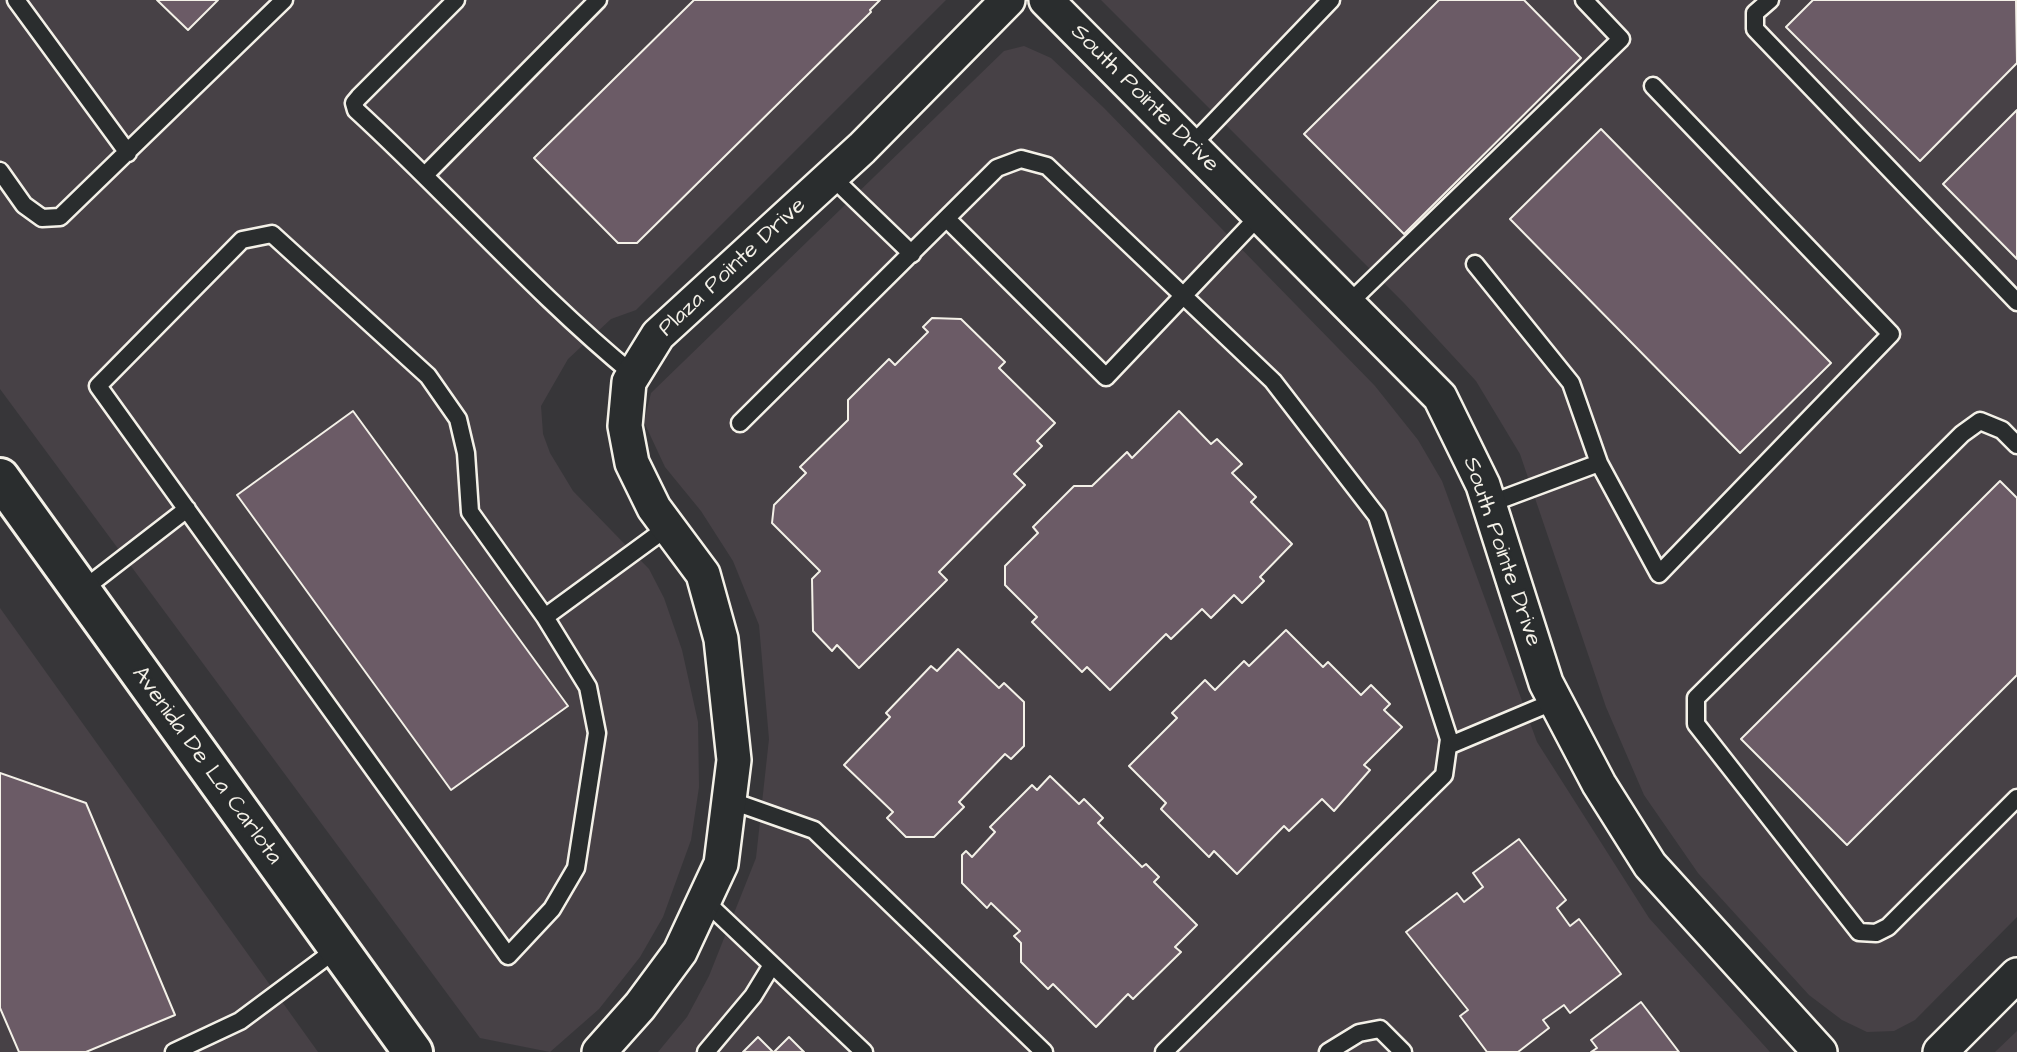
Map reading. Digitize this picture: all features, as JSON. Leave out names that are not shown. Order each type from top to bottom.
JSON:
[{"type":"main road","name":"Avenida De La Carlota","points":[[0,478],[413,1052]]},
{"type":"street","name":"Plaza Pointe Drive","points":[[599,1052],[640,1006],[680,952],[721,864],[734,761],[721,639],[703,574],[654,508],[632,463],[625,426],[629,382],[658,335],[831,176],[1008,0]]},
{"type":"street","name":"South Pointe Drive","points":[[1046,0],[1440,397],[1489,504],[1546,683],[1599,784],[1650,865],[1820,1052]]},
{"type":"street","points":[[1940,1052],[2017,975]]},
{"type":"lane","points":[[16,0],[128,153]]},
{"type":"lane","points":[[0,171],[42,218],[60,217],[284,0]]},
{"type":"lane","points":[[456,0],[354,103],[356,110],[426,174],[592,340],[634,375]]},
{"type":"lane","points":[[426,174],[598,0]]},
{"type":"lane","points":[[1191,146],[1331,0]]},
{"type":"lane","points":[[1348,304],[1621,39],[1584,0]]},
{"type":"lane","points":[[1770,0],[1755,13],[1755,29],[2017,302]]},
{"type":"lane","points":[[1475,264],[1571,383],[1599,463],[1659,574],[1891,334],[1653,86]]},
{"type":"lane","points":[[740,423],[997,168],[1021,159],[1046,166],[1273,381],[1377,516],[1449,739],[1444,775],[1164,1052]]},
{"type":"lane","points":[[831,176],[912,254]]},
{"type":"lane","points":[[947,219],[1106,377],[1260,215]]},
{"type":"lane","points":[[272,234],[428,376],[458,419],[466,453],[470,512],[545,617],[588,687],[597,733],[576,868],[552,909],[508,956],[187,509],[98,386],[242,240],[272,234]]},
{"type":"lane","points":[[2017,445],[2002,430],[1980,421],[1962,434],[1696,698],[1696,723],[1859,932],[1876,933],[1888,927],[2017,798]]},
{"type":"lane","points":[[1489,504],[1599,463]]},
{"type":"lane","points":[[81,591],[187,509]]},
{"type":"lane","points":[[545,617],[668,527]]},
{"type":"lane","points":[[1448,746],[1555,701]]},
{"type":"lane","points":[[729,800],[814,830],[1044,1052]]},
{"type":"lane","points":[[704,900],[864,1052]]},
{"type":"lane","points":[[174,1052],[240,1021],[338,948]]},
{"type":"lane","points":[[706,1052],[753,996],[772,965]]},
{"type":"lane","points":[[1328,1052],[1359,1033],[1380,1029],[1403,1052]]},
{"type":"shaded area","points":[[0,0],[946,0],[636,310],[611,319],[568,359],[541,406],[543,434],[550,453],[573,491],[649,569],[664,598],[682,650],[698,722],[699,787],[691,840],[663,917],[640,957],[599,1009],[550,1052],[480,1038],[0,389]]},
{"type":"shaded area","points":[[1101,0],[2017,0],[2017,917],[1915,1020],[1894,1031],[1867,1032],[1842,1020],[1809,995],[1698,873],[1644,795],[1606,707],[1520,454],[1476,381],[1404,303]]},
{"type":"shaded area","points":[[1024,46],[1051,58],[1104,108],[1375,386],[1418,440],[1442,481],[1537,742],[1649,918],[1770,1052],[658,1052],[687,1017],[709,976],[756,858],[769,739],[759,625],[733,561],[701,511],[665,467],[644,422],[651,393],[1004,51]]},
{"type":"shaded area","points":[[0,608],[318,1052],[0,1052]]},
{"type":"shaded area","points":[[2017,1031],[2017,1052],[1995,1052]]},
{"type":"building","points":[[157,0],[218,0],[188,30]]},
{"type":"building","points":[[694,0],[880,0],[871,12],[637,243],[618,243],[534,158]]},
{"type":"building","points":[[1439,0],[1524,0],[1581,58],[1404,234],[1304,134]]},
{"type":"building","points":[[1813,0],[2016,0],[2017,63],[1920,161],[1786,27]]},
{"type":"building","points":[[2017,110],[2017,259],[1943,184]]},
{"type":"building","points":[[1601,129],[1831,363],[1740,453],[1510,219]]},
{"type":"building","points":[[932,318],[961,319],[1005,362],[999,368],[1055,423],[1037,441],[1042,446],[1014,474],[1025,485],[939,572],[947,580],[859,668],[837,645],[832,651],[813,631],[812,579],[820,571],[772,523],[774,505],[806,473],[800,467],[848,420],[848,400],[889,359],[895,365],[928,332],[923,327]]},
{"type":"building","points":[[353,411],[568,706],[451,790],[237,495]]},
{"type":"building","points":[[1179,411],[1211,444],[1217,439],[1242,464],[1232,473],[1256,497],[1251,502],[1292,544],[1260,577],[1264,581],[1242,603],[1234,595],[1211,618],[1202,609],[1171,639],[1166,634],[1110,690],[1087,667],[1082,672],[1032,622],[1037,617],[1005,585],[1005,566],[1038,533],[1033,527],[1074,486],[1092,486],[1127,452],[1132,458]]},
{"type":"building","points":[[2000,481],[2017,498],[2017,675],[1847,845],[1741,739]]},
{"type":"building","points":[[1286,630],[1323,667],[1328,662],[1361,695],[1371,685],[1390,704],[1384,710],[1402,727],[1364,765],[1370,770],[1334,811],[1322,799],[1289,831],[1284,826],[1237,874],[1214,851],[1209,857],[1161,809],[1166,803],[1129,766],[1177,718],[1172,713],[1205,680],[1215,690],[1244,661],[1249,666]]},
{"type":"building","points":[[958,649],[999,688],[1004,683],[1024,702],[1024,746],[1011,759],[1005,754],[959,802],[964,807],[934,837],[906,837],[887,818],[893,812],[844,765],[890,717],[886,713],[931,666],[937,671]]},
{"type":"building","points":[[0,773],[86,803],[175,1015],[86,1052],[19,1052],[0,1008]]},
{"type":"building","points":[[1050,776],[1079,804],[1084,799],[1103,818],[1098,823],[1142,867],[1146,864],[1159,877],[1154,882],[1197,925],[1175,947],[1181,952],[1133,999],[1128,994],[1096,1027],[1053,984],[1048,989],[1021,962],[1021,943],[1014,936],[1020,931],[991,903],[987,908],[962,883],[962,855],[966,851],[972,857],[995,832],[990,827],[1032,785],[1037,790]]},
{"type":"building","points":[[1519,839],[1566,900],[1557,908],[1570,926],[1579,919],[1621,974],[1570,1013],[1564,1005],[1543,1020],[1549,1028],[1518,1052],[1487,1052],[1460,1016],[1468,1010],[1406,932],[1457,893],[1464,902],[1483,887],[1473,873]]},
{"type":"building","points":[[1641,1002],[1679,1052],[1591,1052],[1597,1048],[1591,1040]]},
{"type":"building","points":[[758,1037],[773,1052],[743,1052]]},
{"type":"building","points":[[789,1037],[804,1052],[774,1052]]}]
